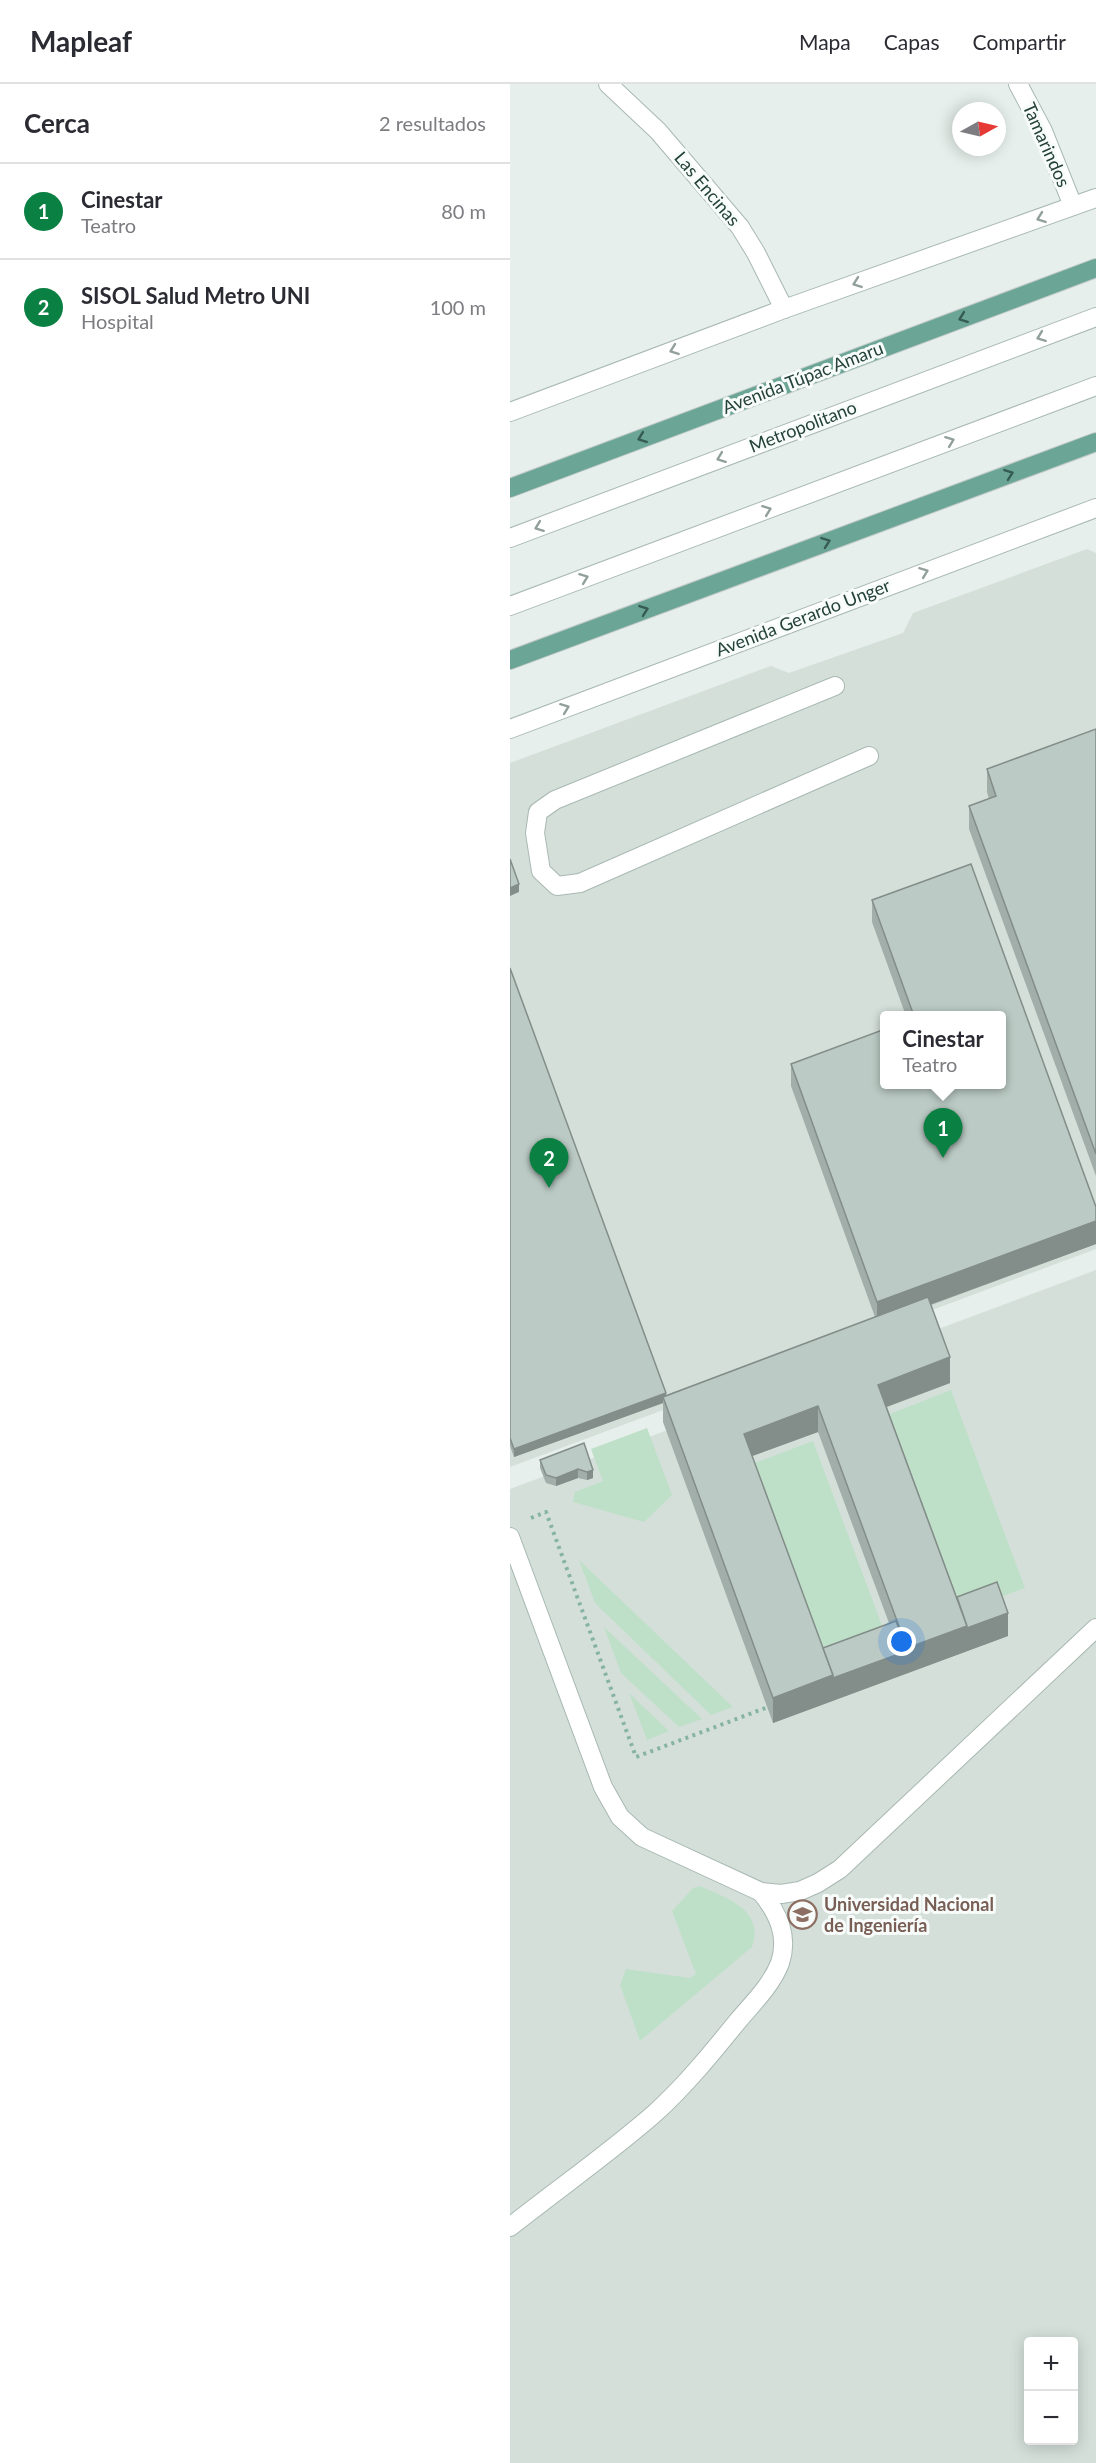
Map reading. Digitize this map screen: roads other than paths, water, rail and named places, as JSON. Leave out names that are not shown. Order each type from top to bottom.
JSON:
[{"type":"main road","name":"Avenida Túpac Amaru","points":[[510,488],[1096,268]]},
{"type":"main road","points":[[510,660],[1096,442]]},
{"type":"main road","points":[[1058,456],[1096,449]]},
{"type":"street","name":"Las Encinas","points":[[608,84],[658,131],[740,226],[784,309]]},
{"type":"street","name":"Tamarindos","points":[[1018,84],[1043,131],[1073,206]]},
{"type":"street","points":[[510,412],[784,309],[1096,198]]},
{"type":"street","name":"Metropolitano","points":[[510,538],[1096,317]]},
{"type":"street","points":[[510,606],[1096,386]]},
{"type":"street","name":"Avenida Gerardo Unger","points":[[510,729],[1096,508]]},
{"type":"street","points":[[835,686],[555,800],[538,812],[535,833],[541,870],[557,886],[580,883],[869,756]]},
{"type":"street","points":[[510,1538],[603,1787],[620,1817],[654,1844],[761,1892],[782,1894],[800,1890],[818,1883],[840,1869],[1096,1628]]},
{"type":"street","points":[[510,2227],[654,2113],[700,2067],[771,1981],[780,1962],[783,1944],[782,1925],[775,1909],[761,1892]]},
{"type":"place","name":"Cinestar","points":[[943,1158]]},
{"type":"place","name":"SISOL Salud Metro UNI","points":[[549,1188]]},
{"type":"place","name":"Universidad Nacional de Ingeniería","points":[[803,1915]]}]
